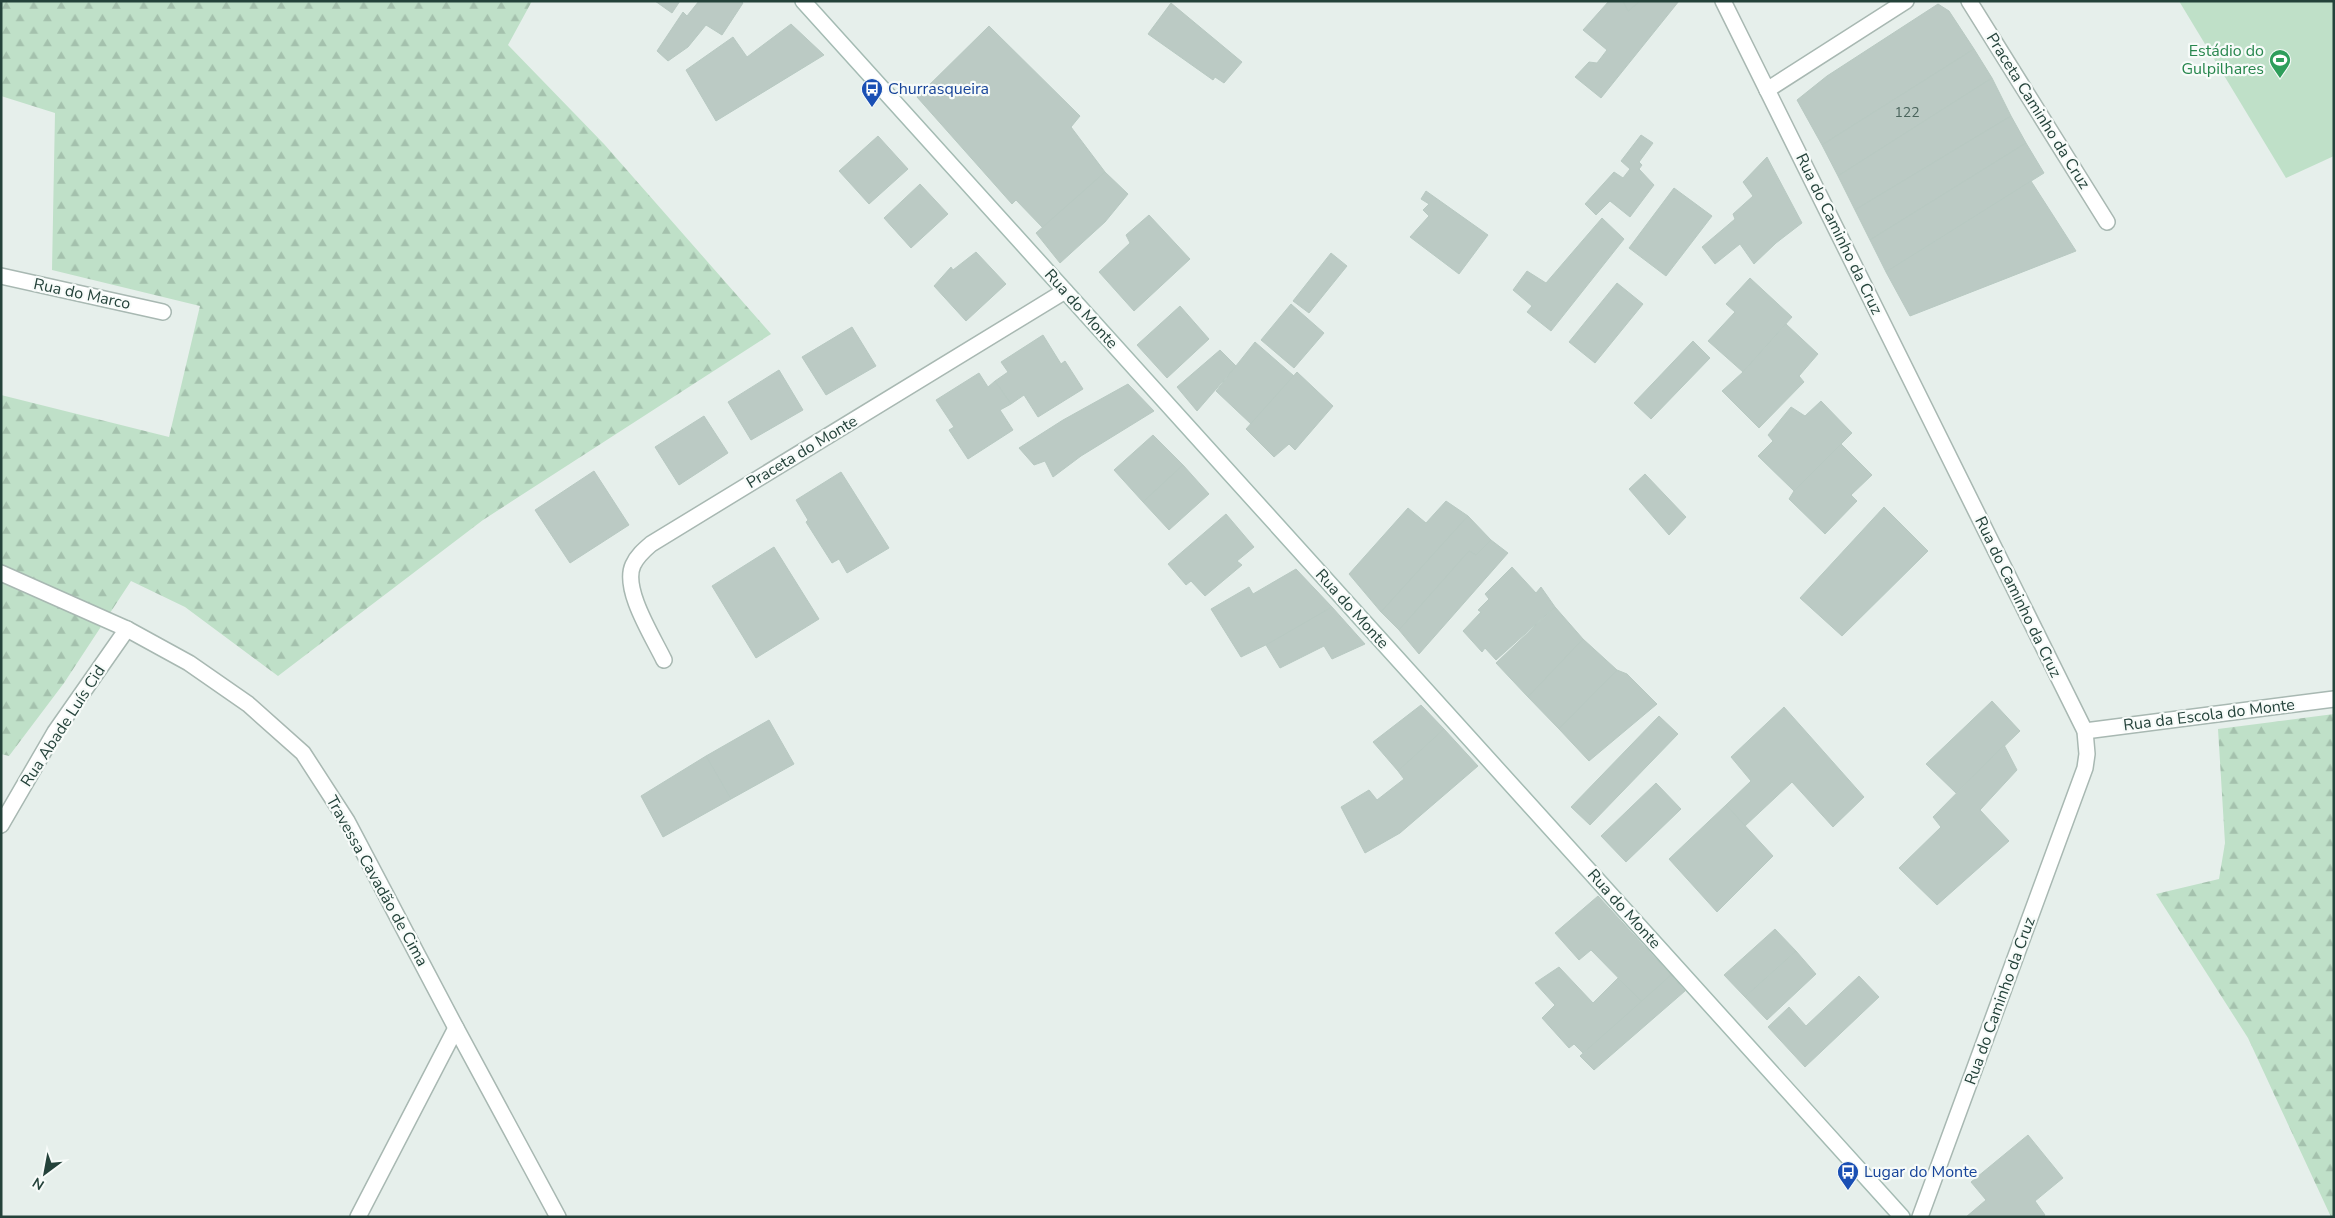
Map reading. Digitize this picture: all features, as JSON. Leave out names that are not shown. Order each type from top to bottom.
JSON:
[{"type":"street","name":"Rua do Monte","points":[[802,1],[1902,1217]]},
{"type":"street","name":"Rua do Caminho da Cruz","points":[[1723,1],[2084,731],[2087,754],[2085,768],[1920,1217]]},
{"type":"street","points":[[1767,90],[1906,1]]},
{"type":"street","name":"Praceta Caminho da Cruz","points":[[1969,1],[2107,222]]},
{"type":"street","name":"Rua do Marco","points":[[1,276],[163,312]]},
{"type":"street","name":"Praceta do Monte","points":[[664,660],[632,592],[630,577],[633,565],[640,554],[651,544],[1065,291]]},
{"type":"street","name":"Travessa Cavadão de Cima","points":[[1,573],[127,629],[189,663],[241,699],[303,753],[348,821],[456,1028],[558,1217]]},
{"type":"street","name":"Rua Abade Luís Cid","points":[[1,825],[55,732],[127,629]]},
{"type":"street","name":"Rua da Escola do Monte","points":[[2084,731],[2334,700]]},
{"type":"street","points":[[358,1217],[456,1028]]},
{"type":"green space","points":[[1,1],[532,1],[508,45],[604,144],[771,334],[483,520],[278,676],[185,607],[131,581],[64,683],[9,756],[1,754],[1,395],[169,437],[200,306],[52,270],[55,113],[1,96]]},
{"type":"green space","name":"Estádio do Gulpilhares","points":[[2179,1],[2334,1],[2334,156],[2286,178]]},
{"type":"green space","points":[[2334,714],[2334,1217],[2331,1217],[2248,1038],[2156,894],[2219,879],[2225,843],[2218,729]]},
{"type":"building","points":[[655,1],[680,1],[672,13]]},
{"type":"building","points":[[699,1],[741,1],[743,3],[722,35],[706,25],[688,47],[668,61],[657,51],[683,12],[687,16]]},
{"type":"building","points":[[1609,1],[1623,1],[1628,11],[1640,1],[1679,1],[1601,98],[1575,77],[1589,62],[1597,63],[1607,50],[1583,30]]},
{"type":"building","points":[[1623,1],[1640,1],[1628,11]]},
{"type":"building","points":[[1171,3],[1242,62],[1224,83],[1215,77],[1213,80],[1148,34]]},
{"type":"building","points":[[1938,4],[1949,11],[1974,49],[1822,145],[1797,100],[1827,76]]},
{"type":"building","points":[[791,24],[824,55],[716,121],[686,70],[733,37],[747,57]]},
{"type":"building","points":[[989,26],[1080,116],[1071,127],[1105,172],[1043,228],[1016,200],[1012,204],[917,97]]},
{"type":"building","points":[[1974,49],[1992,78],[1838,176],[1822,145]]},
{"type":"building","points":[[1992,78],[2011,116],[1855,210],[1838,176]]},
{"type":"building","points":[[2011,116],[2026,143],[1870,240],[1855,210]]},
{"type":"building","points":[[1641,135],[1653,143],[1639,162],[1642,165],[1639,169],[1654,185],[1630,217],[1610,201],[1596,215],[1585,204],[1614,172],[1623,178],[1630,169],[1621,161]]},
{"type":"building","points":[[878,136],[908,169],[869,204],[839,171]]},
{"type":"building","points":[[2026,143],[2044,173],[1886,272],[1870,240]]},
{"type":"building","points":[[1767,157],[1802,223],[1776,243],[1754,264],[1740,244],[1715,264],[1702,247],[1735,219],[1733,214],[1753,196],[1743,182]]},
{"type":"building","points":[[1105,172],[1128,194],[1105,222],[1060,263],[1036,233]]},
{"type":"building","points":[[2031,181],[2076,251],[1910,316],[1886,272]]},
{"type":"building","points":[[920,184],[948,214],[911,248],[884,218]]},
{"type":"building","points":[[1674,188],[1712,216],[1666,276],[1629,248]]},
{"type":"building","points":[[1426,191],[1488,235],[1459,274],[1410,237],[1429,216],[1423,210],[1429,204],[1421,199]]},
{"type":"building","points":[[1149,215],[1190,259],[1134,311],[1099,272],[1130,243],[1126,235]]},
{"type":"building","points":[[1602,218],[1624,239],[1551,331],[1527,312],[1532,306],[1513,290],[1527,271],[1546,283]]},
{"type":"building","points":[[976,252],[1006,284],[966,321],[934,286],[951,267],[953,270]]},
{"type":"building","points":[[1331,253],[1347,266],[1309,313],[1293,301]]},
{"type":"building","points":[[1750,278],[1792,317],[1743,372],[1708,341],[1735,312],[1726,304]]},
{"type":"building","points":[[1617,283],[1643,304],[1595,363],[1569,342]]},
{"type":"building","points":[[1291,304],[1324,333],[1294,368],[1261,340]]},
{"type":"building","points":[[1180,306],[1209,339],[1167,378],[1137,345]]},
{"type":"building","points":[[1786,324],[1818,354],[1799,376],[1804,382],[1759,428],[1722,391],[1743,372]]},
{"type":"building","points":[[852,327],[876,366],[826,395],[802,357]]},
{"type":"building","points":[[1043,335],[1061,364],[1065,361],[1083,389],[1038,417],[1024,395],[1011,404],[995,381],[1008,372],[1001,362]]},
{"type":"building","points":[[1693,341],[1710,358],[1651,419],[1634,403]]},
{"type":"building","points":[[1255,342],[1294,376],[1251,424],[1216,391]]},
{"type":"building","points":[[1220,350],[1236,366],[1197,411],[1177,387]]},
{"type":"building","points":[[779,370],[803,410],[751,440],[728,402]]},
{"type":"building","points":[[1297,372],[1333,406],[1295,450],[1289,444],[1274,457],[1246,429]]},
{"type":"building","points":[[979,373],[988,387],[995,381],[1011,404],[1000,410],[1013,430],[968,459],[949,430],[954,427],[936,400]]},
{"type":"building","points":[[1128,384],[1154,411],[1081,456],[1053,477],[1045,461],[1034,465],[1019,448],[1063,420]]},
{"type":"building","points":[[1821,401],[1852,433],[1794,491],[1758,456],[1773,441],[1768,435],[1791,407],[1805,416]]},
{"type":"building","points":[[704,416],[728,453],[679,485],[655,447]]},
{"type":"building","points":[[1153,435],[1183,465],[1143,502],[1114,470]]},
{"type":"building","points":[[1841,444],[1872,475],[1851,495],[1857,501],[1825,534],[1789,499],[1794,491]]},
{"type":"building","points":[[1183,465],[1209,494],[1169,530],[1143,502]]},
{"type":"building","points":[[594,471],[629,525],[570,563],[535,510]]},
{"type":"building","points":[[841,472],[889,548],[847,573],[839,559],[832,563],[806,522],[808,520],[796,500]]},
{"type":"building","points":[[1645,474],[1686,517],[1669,535],[1629,489]]},
{"type":"building","points":[[1446,501],[1468,516],[1381,612],[1349,574],[1408,508],[1426,523]]},
{"type":"building","points":[[1884,507],[1928,551],[1842,636],[1800,598]]},
{"type":"building","points":[[1226,514],[1254,547],[1237,561],[1242,565],[1205,596],[1191,581],[1186,585],[1168,564]]},
{"type":"building","points":[[1468,516],[1491,540],[1476,555],[1469,551],[1399,630],[1381,612]]},
{"type":"building","points":[[1491,540],[1508,553],[1419,654],[1399,630],[1469,551],[1476,555]]},
{"type":"building","points":[[774,547],[819,619],[756,658],[712,586]]},
{"type":"building","points":[[1512,567],[1536,593],[1541,587],[1555,607],[1496,660],[1485,648],[1482,652],[1463,631],[1481,612],[1478,610],[1489,599],[1485,594]]},
{"type":"building","points":[[1296,569],[1332,607],[1280,638],[1241,657],[1211,609],[1249,587],[1253,594]]},
{"type":"building","points":[[1332,607],[1365,644],[1332,659],[1324,646],[1280,668],[1266,645]]},
{"type":"building","points":[[1555,607],[1583,639],[1528,697],[1496,663]]},
{"type":"building","points":[[1583,639],[1617,670],[1559,729],[1528,697]]},
{"type":"building","points":[[1617,670],[1627,674],[1657,704],[1589,761],[1559,729]]},
{"type":"building","points":[[1992,701],[2020,731],[1956,793],[1926,764]]},
{"type":"building","points":[[1421,705],[1444,729],[1398,771],[1373,742]]},
{"type":"building","points":[[1784,707],[1864,797],[1833,827],[1792,782],[1745,826],[1726,805],[1751,781],[1731,757]]},
{"type":"building","points":[[1659,716],[1678,734],[1590,825],[1571,807]]},
{"type":"building","points":[[769,720],[794,764],[731,799],[706,756]]},
{"type":"building","points":[[1444,729],[1478,766],[1400,833],[1365,853],[1341,807],[1369,790],[1377,800],[1404,779],[1398,771]]},
{"type":"building","points":[[2004,745],[2017,770],[1980,810],[2009,841],[1937,905],[1899,868],[1941,827],[1933,817]]},
{"type":"building","points":[[706,756],[731,799],[663,837],[641,796]]},
{"type":"building","points":[[1656,783],[1681,809],[1626,862],[1601,836]]},
{"type":"building","points":[[1726,805],[1773,856],[1717,912],[1669,859]]},
{"type":"building","points":[[1598,896],[1671,975],[1642,1002],[1591,950],[1579,960],[1555,933]]},
{"type":"building","points":[[1775,929],[1796,951],[1745,997],[1724,975]]},
{"type":"building","points":[[1796,951],[1816,974],[1767,1020],[1745,997]]},
{"type":"building","points":[[1559,967],[1593,1003],[1618,978],[1642,1002],[1583,1053],[1574,1044],[1569,1048],[1542,1018],[1555,1005],[1535,983]]},
{"type":"building","points":[[1671,975],[1685,991],[1594,1070],[1580,1056]]},
{"type":"building","points":[[1859,976],[1879,997],[1805,1067],[1768,1027],[1789,1007],[1806,1026]]},
{"type":"building","points":[[2028,1135],[2063,1178],[2035,1201],[2045,1215],[2043,1217],[1966,1217],[1986,1200],[1971,1182]]},
{"type":"place","name":"Estádio do Gulpilhares","points":[[2280,79]]},
{"type":"place","name":"Churrasqueira","points":[[872,108]]},
{"type":"place","name":"Lugar do Monte","points":[[1848,1191]]}]
